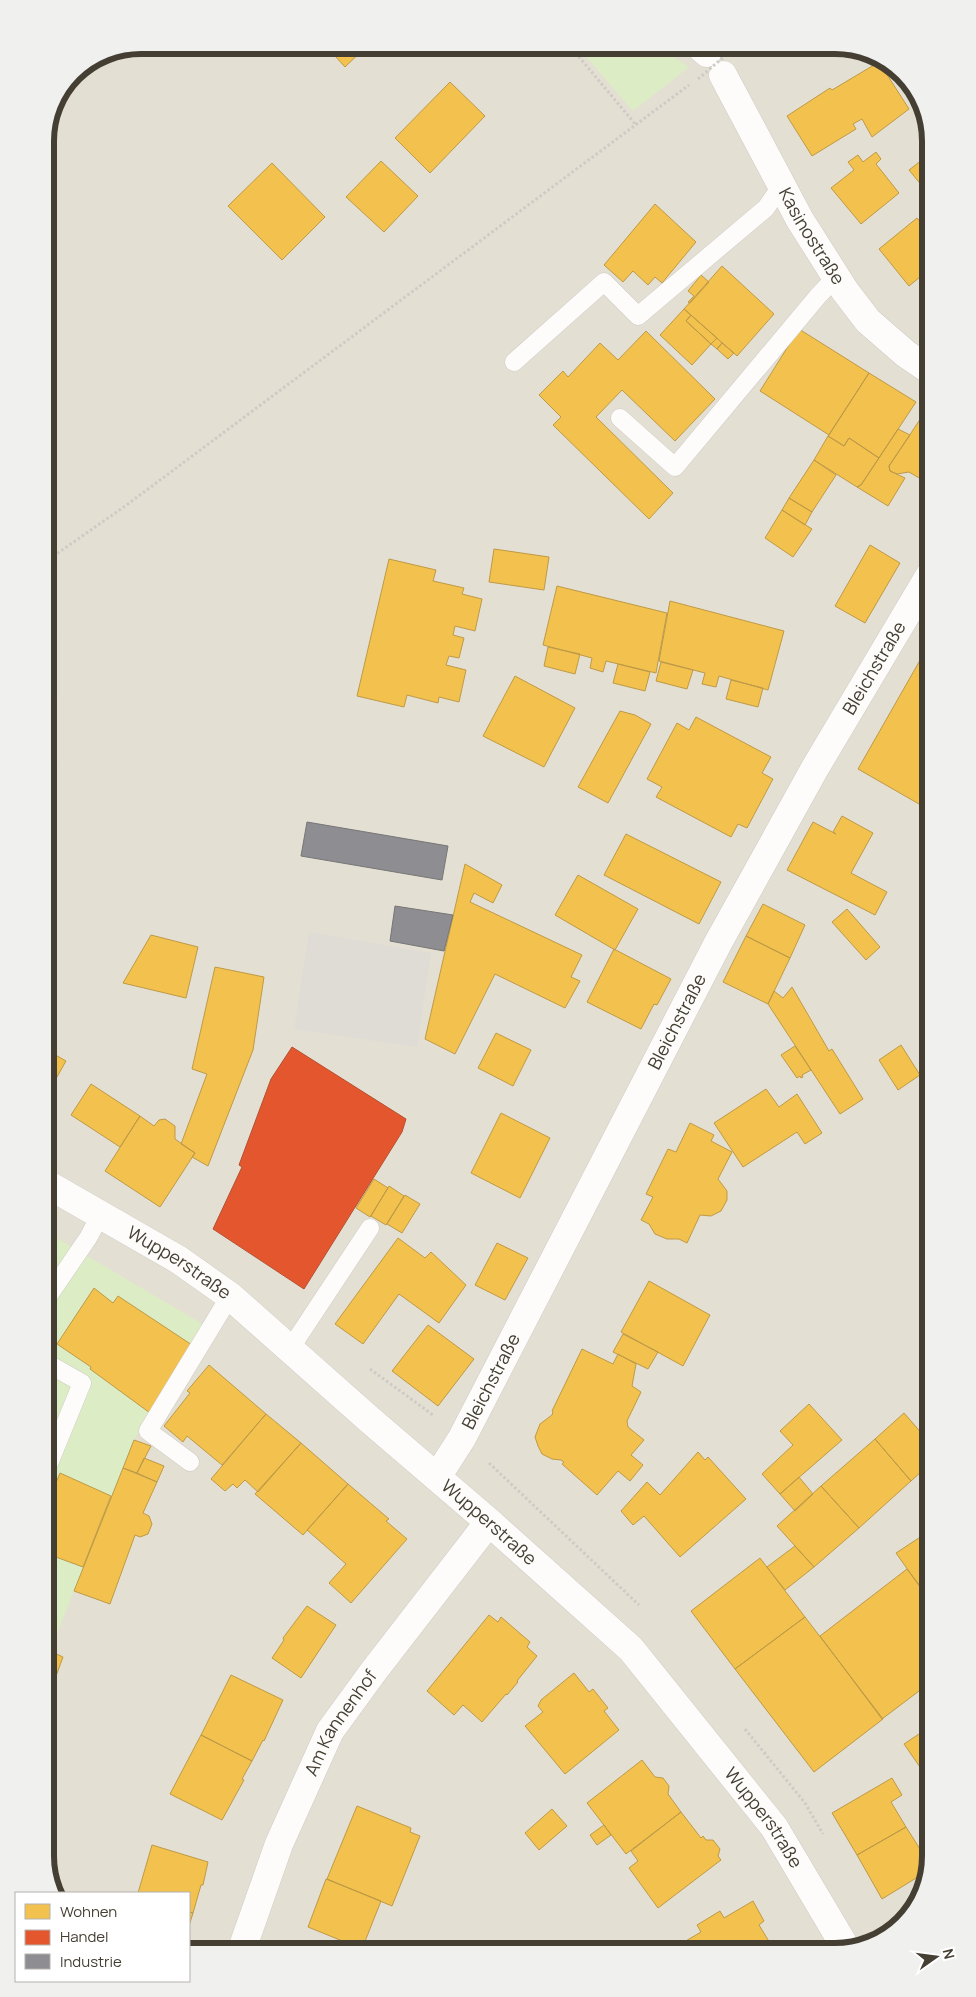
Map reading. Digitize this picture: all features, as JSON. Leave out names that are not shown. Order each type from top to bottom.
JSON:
[{"type":"street","name":"Kasinostraße","points":[[712,60],[781,186],[836,278],[868,321],[906,354],[922,365]]},
{"type":"street","name":"Bleichstraße","points":[[437,1477],[462,1438],[718,943],[815,768],[922,588]]},
{"type":"street","name":"Wupperstraße","points":[[54,1188],[179,1260],[230,1296],[631,1649],[774,1827],[843,1943]]},
{"type":"street","name":"Am Kannenhof","points":[[244,1943],[279,1844],[330,1731],[373,1672],[489,1522]]},
{"type":"lane","points":[[514,362],[604,282],[638,316],[766,208],[781,186]]},
{"type":"lane","points":[[620,418],[675,466],[818,296],[836,278]]},
{"type":"lane","points":[[54,1288],[88,1238],[101,1214]]},
{"type":"lane","points":[[290,1349],[370,1228]]},
{"type":"lane","points":[[190,1462],[148,1431],[230,1296]]},
{"type":"lane","points":[[54,1367],[82,1383],[54,1451]]},
{"type":"path","points":[[577,54],[636,124]]},
{"type":"path","points":[[54,556],[128,504],[636,124],[712,60]]},
{"type":"shaded area","points":[[141,54],[841,54],[852,55],[879,65],[897,79],[916,107],[921,124],[922,141],[922,1856],[918,1884],[908,1905],[893,1922],[869,1937],[852,1942],[835,1943],[190,1943],[190,1892],[61,1892],[60,1890],[55,1873],[54,1856],[54,135],[57,118],[63,102],[72,88],[83,75],[107,60],[124,55]]},
{"type":"shaded area","points":[[309,932],[431,953],[417,1047],[294,1029]]},
{"type":"green space","points":[[584,54],[670,54],[689,67],[633,111]]},
{"type":"green space","points":[[54,1236],[204,1325],[134,1440],[54,1641]]},
{"type":"building: Wohnen","points":[[333,54],[359,54],[345,67]]},
{"type":"building: Wohnen","points":[[876,64],[883,68],[909,109],[872,137],[862,119],[853,124],[856,129],[812,156],[787,116],[830,88],[832,90]]},
{"type":"building: Wohnen","points":[[450,82],[485,116],[430,173],[395,138]]},
{"type":"building: Wohnen","points":[[876,152],[881,159],[876,164],[899,193],[861,224],[831,188],[854,170],[848,162],[858,155],[863,162]]},
{"type":"building: Wohnen","points":[[922,160],[922,186],[909,170]]},
{"type":"building: Wohnen","points":[[381,161],[418,196],[384,232],[346,197]]},
{"type":"building: Wohnen","points":[[272,163],[325,217],[282,260],[228,206]]},
{"type":"building: Wohnen","points":[[655,204],[696,242],[662,283],[655,277],[648,285],[633,271],[623,282],[604,265]]},
{"type":"building: Wohnen","points":[[917,218],[922,224],[922,275],[909,286],[879,249]]},
{"type":"building: Wohnen","points":[[722,266],[774,314],[737,356],[684,309]]},
{"type":"building: Wohnen","points":[[701,275],[709,282],[690,303],[688,302],[694,296],[688,291]]},
{"type":"building: Wohnen","points":[[684,309],[691,315],[686,321],[711,344],[692,365],[660,335]]},
{"type":"building: Wohnen","points":[[691,315],[717,338],[711,344],[686,321]]},
{"type":"building: Wohnen","points":[[799,329],[869,373],[829,435],[760,391]]},
{"type":"building: Wohnen","points":[[646,331],[715,399],[675,441],[622,390],[596,417],[673,493],[649,519],[553,425],[561,417],[539,395],[563,371],[568,377],[600,343],[618,360]]},
{"type":"building: Wohnen","points":[[717,338],[722,343],[717,349],[711,344]]},
{"type":"building: Wohnen","points":[[722,343],[734,353],[728,359],[717,349]]},
{"type":"building: Wohnen","points":[[869,373],[916,402],[879,458],[849,438],[844,446],[828,436]]},
{"type":"building: Wohnen","points":[[922,416],[922,480],[909,472],[897,474],[890,471],[889,466]]},
{"type":"building: Wohnen","points":[[898,429],[910,435],[889,466],[890,471],[905,478],[888,506],[857,487],[861,485]]},
{"type":"building: Wohnen","points":[[828,436],[844,446],[849,438],[879,458],[861,485],[857,487],[814,460]]},
{"type":"building: Wohnen","points":[[814,460],[836,475],[812,512],[789,498]]},
{"type":"building: Wohnen","points":[[789,498],[812,512],[805,525],[782,510]]},
{"type":"building: Wohnen","points":[[782,510],[812,529],[793,557],[765,538]]},
{"type":"building: Wohnen","points":[[870,545],[900,563],[865,623],[835,606]]},
{"type":"building: Wohnen","points":[[494,549],[549,557],[544,590],[489,582]]},
{"type":"building: Wohnen","points":[[389,559],[436,570],[433,581],[464,588],[462,594],[482,599],[475,631],[455,626],[453,635],[464,638],[459,658],[449,656],[446,665],[466,670],[459,702],[439,697],[438,703],[407,695],[404,707],[357,696]]},
{"type":"building: Wohnen","points":[[557,586],[667,613],[656,673],[606,661],[603,672],[590,668],[592,658],[543,645]]},
{"type":"building: Wohnen","points":[[670,601],[784,631],[768,690],[719,676],[716,687],[702,684],[705,673],[659,661]]},
{"type":"building: Wohnen","points":[[548,647],[580,654],[575,674],[544,666]]},
{"type":"building: Wohnen","points":[[922,657],[922,806],[858,769]]},
{"type":"building: Wohnen","points":[[661,662],[693,670],[687,689],[656,681]]},
{"type":"building: Wohnen","points":[[618,664],[650,672],[645,691],[613,683]]},
{"type":"building: Wohnen","points":[[515,676],[575,708],[544,767],[483,736]]},
{"type":"building: Wohnen","points":[[731,680],[763,688],[758,707],[726,699]]},
{"type":"building: Wohnen","points":[[620,711],[635,715],[651,724],[608,803],[578,787]]},
{"type":"building: Wohnen","points":[[696,717],[771,757],[762,773],[773,779],[747,828],[738,824],[731,837],[656,797],[662,787],[647,779],[677,723],[689,730]]},
{"type":"building: Wohnen","points":[[842,816],[873,833],[851,873],[887,892],[875,915],[787,870],[813,822],[836,834],[833,832]]},
{"type":"building: Wohnen","points":[[626,834],[721,882],[699,924],[604,875]]},
{"type":"building: Wohnen","points":[[465,864],[502,885],[493,903],[474,893],[470,902],[582,955],[571,977],[580,981],[565,1008],[495,974],[455,1054],[425,1039]]},
{"type":"building: Wohnen","points":[[578,875],[638,909],[615,950],[555,915]]},
{"type":"building: Wohnen","points":[[763,904],[805,925],[790,958],[746,936]]},
{"type":"building: Wohnen","points":[[847,909],[880,947],[866,960],[832,922]]},
{"type":"building: Wohnen","points":[[151,935],[198,947],[186,998],[123,983]]},
{"type":"building: Wohnen","points":[[746,936],[790,958],[768,1004],[723,982]]},
{"type":"building: Wohnen","points":[[614,949],[671,979],[657,1005],[654,1004],[641,1029],[587,1002]]},
{"type":"building: Wohnen","points":[[215,967],[264,977],[253,1050],[208,1166],[192,1157],[195,1153],[181,1144],[207,1074],[192,1069]]},
{"type":"building: Wohnen","points":[[792,987],[829,1051],[832,1049],[863,1099],[840,1114],[768,1004],[774,991],[783,998]]},
{"type":"building: Wohnen","points":[[496,1033],[531,1050],[513,1086],[478,1068]]},
{"type":"building: Wohnen","points":[[901,1045],[920,1075],[898,1090],[879,1060]]},
{"type":"building: Wohnen","points":[[795,1046],[811,1070],[802,1075],[803,1077],[801,1078],[800,1076],[797,1078],[781,1055]]},
{"type":"building: Wohnen","points":[[54,1054],[66,1061],[54,1082]]},
{"type":"building: Wohnen","points":[[91,1084],[140,1116],[120,1147],[71,1115]]},
{"type":"building: Wohnen","points":[[766,1089],[779,1107],[797,1094],[822,1133],[805,1144],[797,1132],[743,1167],[714,1123]]},
{"type":"building: Wohnen","points":[[501,1113],[550,1138],[520,1198],[471,1173]]},
{"type":"building: Wohnen","points":[[140,1116],[154,1126],[159,1120],[165,1119],[175,1126],[175,1139],[195,1153],[160,1207],[105,1171]]},
{"type":"building: Wohnen","points":[[690,1123],[714,1135],[711,1141],[732,1152],[718,1179],[727,1191],[727,1200],[721,1211],[711,1216],[700,1215],[687,1243],[679,1239],[667,1239],[655,1234],[649,1224],[641,1220],[653,1197],[646,1194],[668,1149],[676,1152]]},
{"type":"building: Wohnen","points":[[374,1179],[388,1188],[370,1217],[356,1208]]},
{"type":"building: Wohnen","points":[[389,1186],[404,1196],[386,1225],[371,1216]]},
{"type":"building: Wohnen","points":[[405,1195],[420,1204],[402,1233],[387,1224]]},
{"type":"building: Wohnen","points":[[398,1238],[425,1258],[431,1252],[466,1285],[439,1323],[399,1294],[363,1344],[335,1324]]},
{"type":"building: Wohnen","points":[[497,1243],[528,1258],[505,1300],[475,1285]]},
{"type":"building: Wohnen","points":[[649,1281],[710,1315],[683,1366],[621,1332]]},
{"type":"building: Wohnen","points":[[94,1288],[113,1303],[118,1296],[192,1345],[150,1413],[90,1369],[91,1367],[57,1344]]},
{"type":"building: Wohnen","points":[[428,1325],[474,1359],[438,1406],[392,1371]]},
{"type":"building: Wohnen","points":[[623,1334],[658,1352],[648,1369],[613,1352]]},
{"type":"building: Wohnen","points":[[582,1349],[613,1364],[618,1354],[636,1364],[632,1386],[641,1392],[627,1421],[628,1427],[644,1440],[631,1455],[643,1465],[630,1481],[618,1471],[597,1495],[562,1464],[564,1462],[542,1454],[535,1437],[540,1424],[552,1415],[552,1411]]},
{"type":"building: Wohnen","points":[[209,1365],[266,1414],[222,1465],[187,1436],[183,1442],[164,1426],[190,1393],[187,1391]]},
{"type":"building: Wohnen","points":[[809,1404],[842,1440],[780,1494],[762,1474],[793,1445],[780,1431]]},
{"type":"building: Wohnen","points":[[904,1413],[922,1434],[922,1471],[911,1481],[875,1439]]},
{"type":"building: Wohnen","points":[[266,1414],[301,1443],[258,1492],[245,1480],[237,1488],[233,1484],[225,1491],[211,1479]]},
{"type":"building: Wohnen","points":[[875,1439],[911,1481],[859,1528],[821,1486]]},
{"type":"building: Wohnen","points":[[134,1440],[151,1446],[137,1473],[123,1468]]},
{"type":"building: Wohnen","points":[[301,1443],[348,1484],[303,1535],[255,1494]]},
{"type":"building: Wohnen","points":[[698,1452],[705,1460],[708,1457],[746,1499],[680,1557],[644,1516],[633,1525],[621,1511],[647,1482],[660,1495]]},
{"type":"building: Wohnen","points":[[144,1458],[164,1466],[157,1482],[137,1473]]},
{"type":"building: Wohnen","points":[[123,1468],[157,1482],[143,1513],[149,1516],[152,1524],[148,1534],[140,1537],[135,1535],[110,1604],[74,1591]]},
{"type":"building: Wohnen","points":[[60,1473],[111,1496],[83,1567],[54,1556],[54,1487]]},
{"type":"building: Wohnen","points":[[799,1477],[813,1494],[795,1511],[780,1494]]},
{"type":"building: Wohnen","points":[[348,1484],[389,1519],[386,1521],[407,1539],[351,1603],[329,1583],[346,1564],[307,1530]]},
{"type":"building: Wohnen","points":[[821,1486],[859,1528],[814,1567],[777,1526]]},
{"type":"building: Wohnen","points":[[922,1536],[922,1586],[920,1587],[896,1553]]},
{"type":"building: Wohnen","points":[[795,1546],[814,1567],[785,1590],[767,1567]]},
{"type":"building: Wohnen","points":[[760,1558],[805,1617],[735,1669],[691,1611]]},
{"type":"building: Wohnen","points":[[907,1569],[922,1588],[922,1689],[882,1719],[820,1636]]},
{"type":"building: Wohnen","points":[[307,1606],[336,1625],[301,1678],[272,1658],[284,1640],[283,1638]]},
{"type":"building: Wohnen","points":[[489,1615],[498,1622],[501,1617],[530,1642],[527,1647],[537,1656],[518,1682],[482,1722],[463,1705],[454,1715],[427,1691]]},
{"type":"building: Wohnen","points":[[805,1617],[883,1719],[814,1772],[735,1669]]},
{"type":"building: Wohnen","points":[[54,1653],[63,1657],[54,1682]]},
{"type":"building: Wohnen","points":[[574,1673],[589,1692],[593,1689],[608,1708],[604,1711],[619,1730],[565,1774],[525,1726],[543,1712],[538,1706],[541,1700]]},
{"type":"building: Wohnen","points":[[231,1675],[283,1700],[264,1741],[252,1761],[201,1735]]},
{"type":"building: Wohnen","points":[[922,1732],[922,1770],[904,1744]]},
{"type":"building: Wohnen","points":[[201,1735],[252,1761],[222,1820],[170,1794]]},
{"type":"building: Wohnen","points":[[642,1760],[655,1777],[663,1778],[669,1786],[668,1794],[681,1812],[626,1854],[587,1803]]},
{"type":"building: Wohnen","points":[[892,1778],[902,1795],[891,1802],[906,1827],[857,1855],[832,1813]]},
{"type":"building: Wohnen","points":[[357,1806],[411,1828],[410,1832],[420,1836],[392,1906],[327,1879]]},
{"type":"building: Wohnen","points":[[552,1809],[567,1826],[539,1850],[525,1833]]},
{"type":"building: Wohnen","points":[[681,1812],[701,1838],[703,1836],[706,1840],[713,1840],[720,1849],[718,1856],[721,1860],[658,1908],[629,1868],[638,1861],[631,1851]]},
{"type":"building: Wohnen","points":[[604,1825],[611,1835],[597,1845],[590,1835]]},
{"type":"building: Wohnen","points":[[906,1827],[920,1849],[922,1848],[920,1875],[882,1899],[857,1855]]},
{"type":"building: Wohnen","points":[[152,1845],[208,1862],[203,1885],[201,1885],[193,1913],[190,1912],[190,1892],[138,1892]]},
{"type":"building: Wohnen","points":[[326,1879],[381,1901],[364,1943],[347,1943],[308,1927]]},
{"type":"building: Wohnen","points":[[753,1901],[764,1921],[759,1925],[770,1943],[685,1943],[701,1932],[697,1925],[720,1911],[724,1918]]},
{"type":"building: Wohnen","points":[[190,1912],[193,1913],[190,1923]]},
{"type":"building: Handel","points":[[292,1047],[406,1119],[402,1132],[304,1289],[213,1229],[242,1167],[239,1165],[271,1079]]},
{"type":"building: Industrie","points":[[307,822],[448,846],[442,880],[301,856]]},
{"type":"building: Industrie","points":[[395,906],[453,915],[444,951],[390,941]]}]
